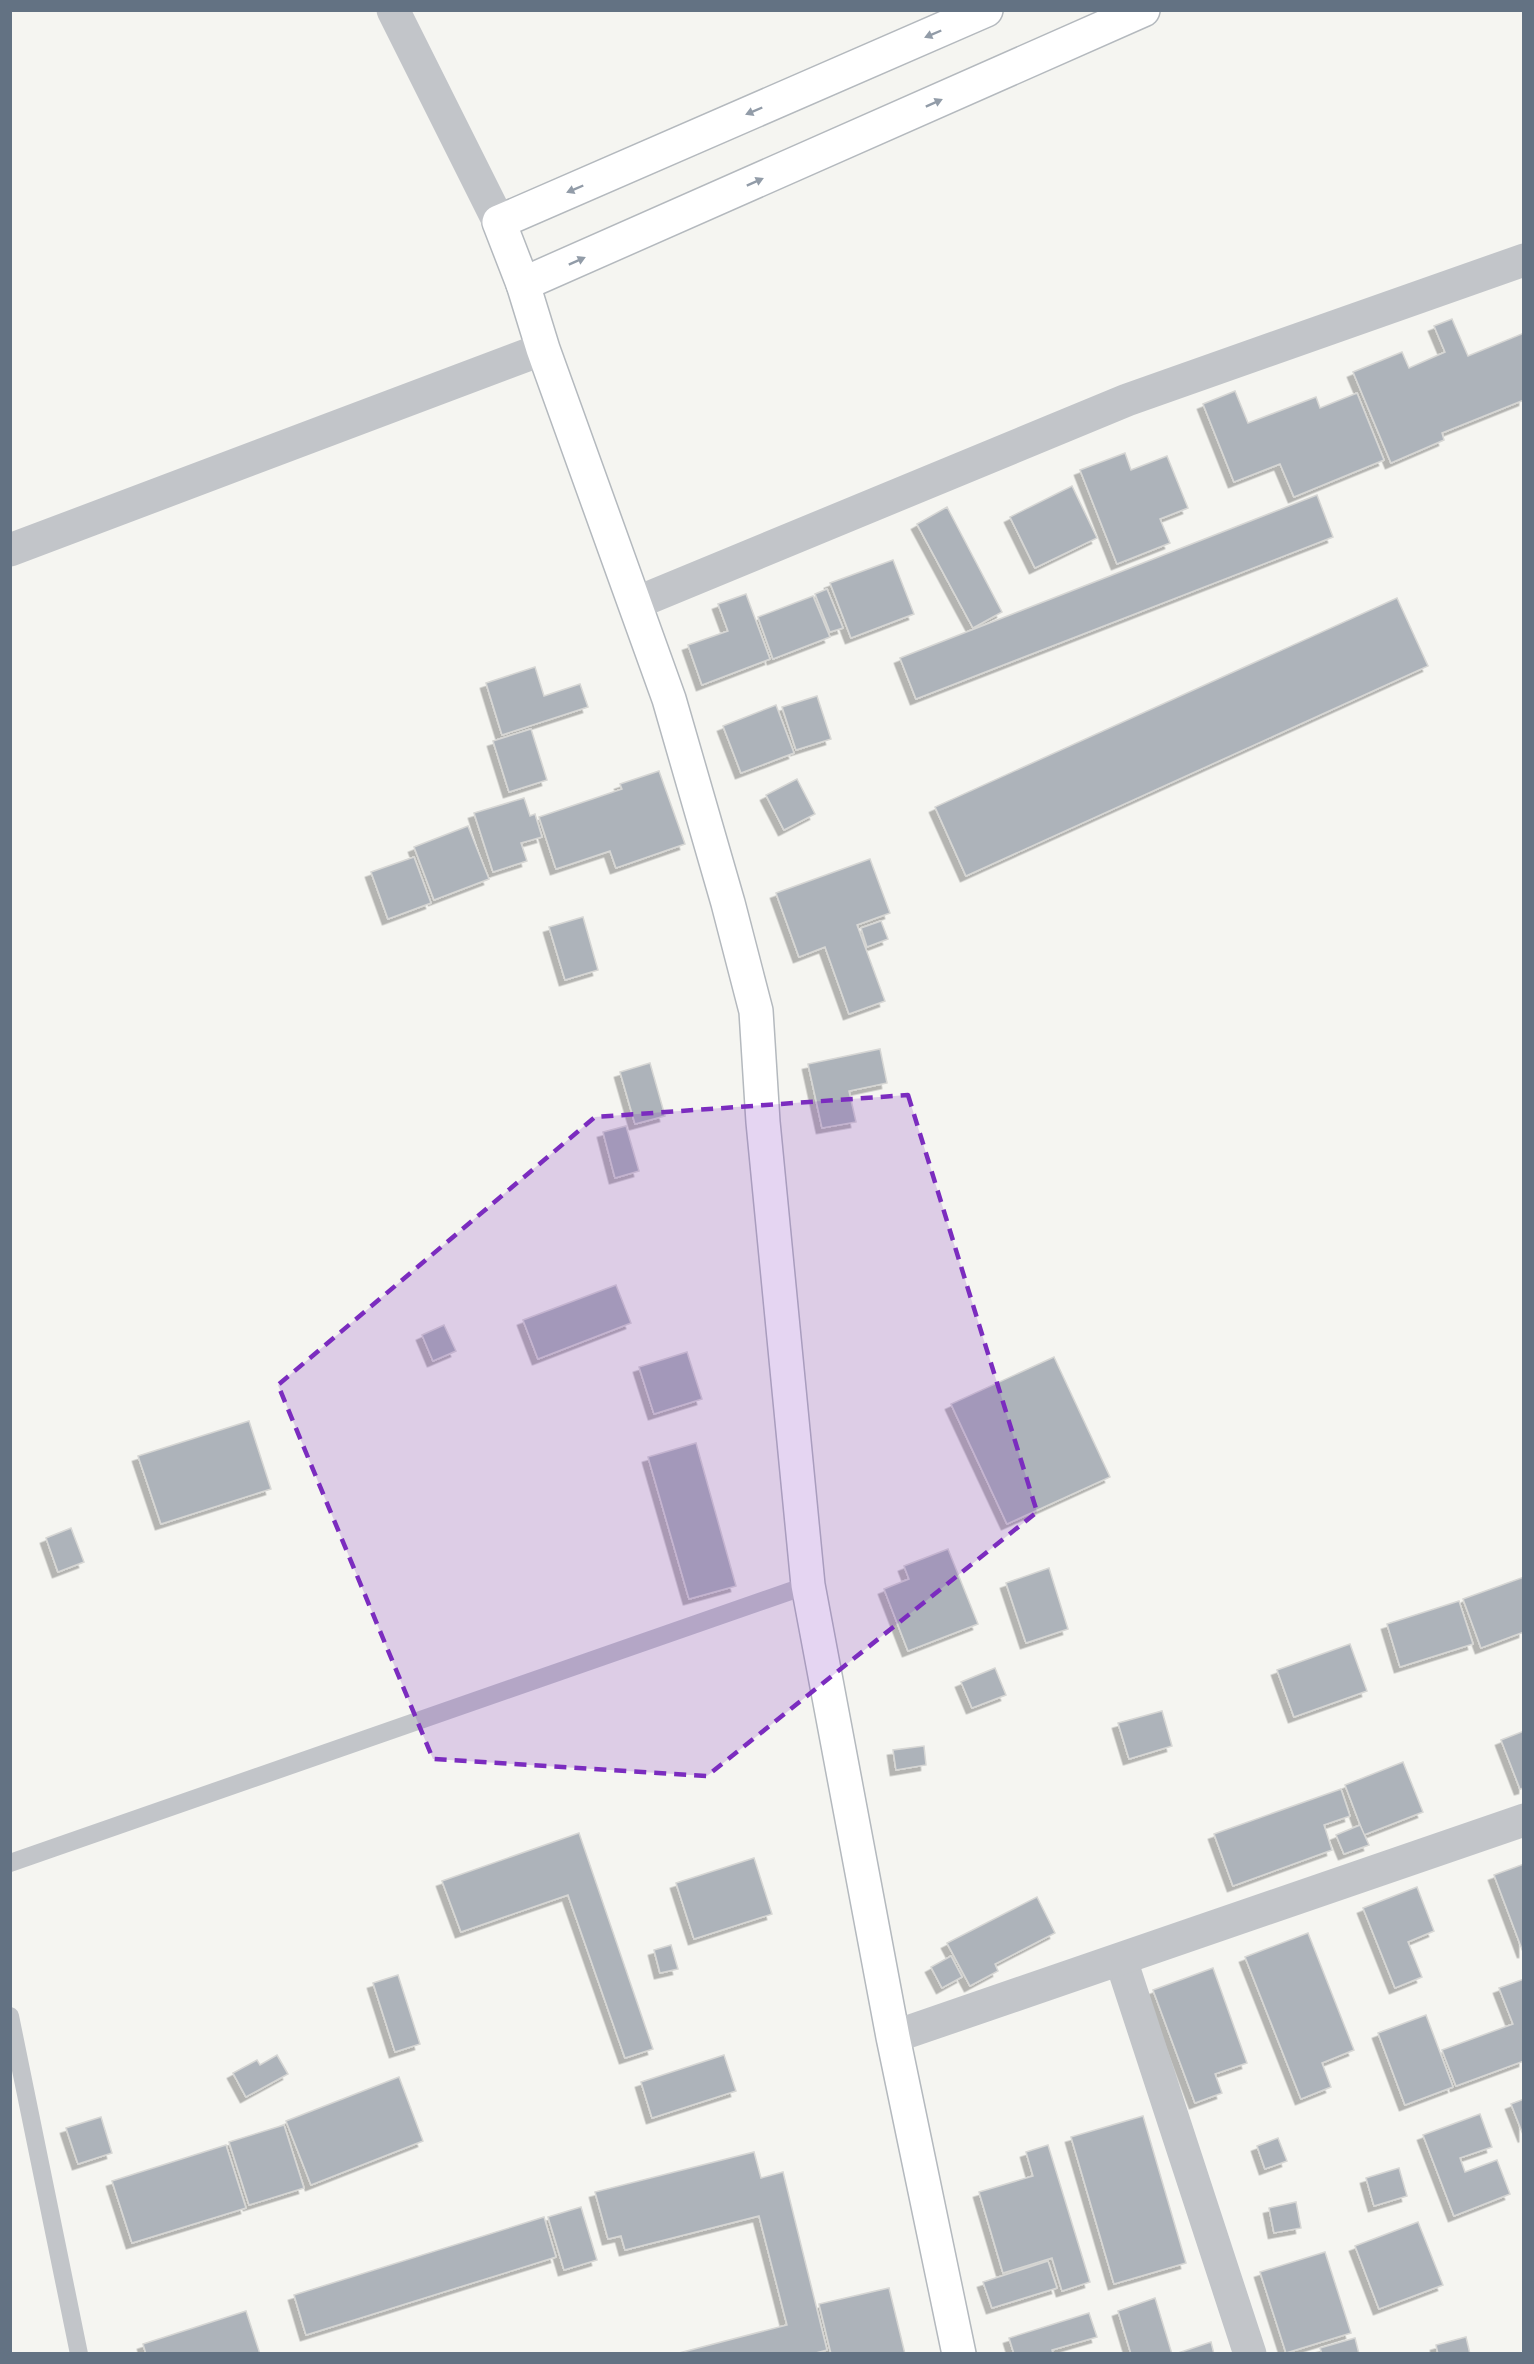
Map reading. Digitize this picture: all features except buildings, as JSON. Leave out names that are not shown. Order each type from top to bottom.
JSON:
[{"type":"street","points":[[393,10],[499,222],[523,284],[543,350],[669,699],[729,903],[756,1011],[764,1134],[808,1586],[892,2037],[959,2354]]},
{"type":"street","points":[[499,222],[986,10]]},
{"type":"street","points":[[523,284],[1143,10]]},
{"type":"street","points":[[636,603],[1127,400],[1524,260]]},
{"type":"street","points":[[10,550],[543,350]]},
{"type":"street","points":[[892,2037],[1524,1820]]},
{"type":"street","points":[[1121,1960],[1250,2354]]},
{"type":"lane","points":[[10,1863],[808,1586]]},
{"type":"lane","points":[[10,2016],[79,2354]]},
{"type":"highlighted area","points":[[908,1095],[1037,1512],[707,1776],[433,1759],[278,1385],[595,1117]]}]
